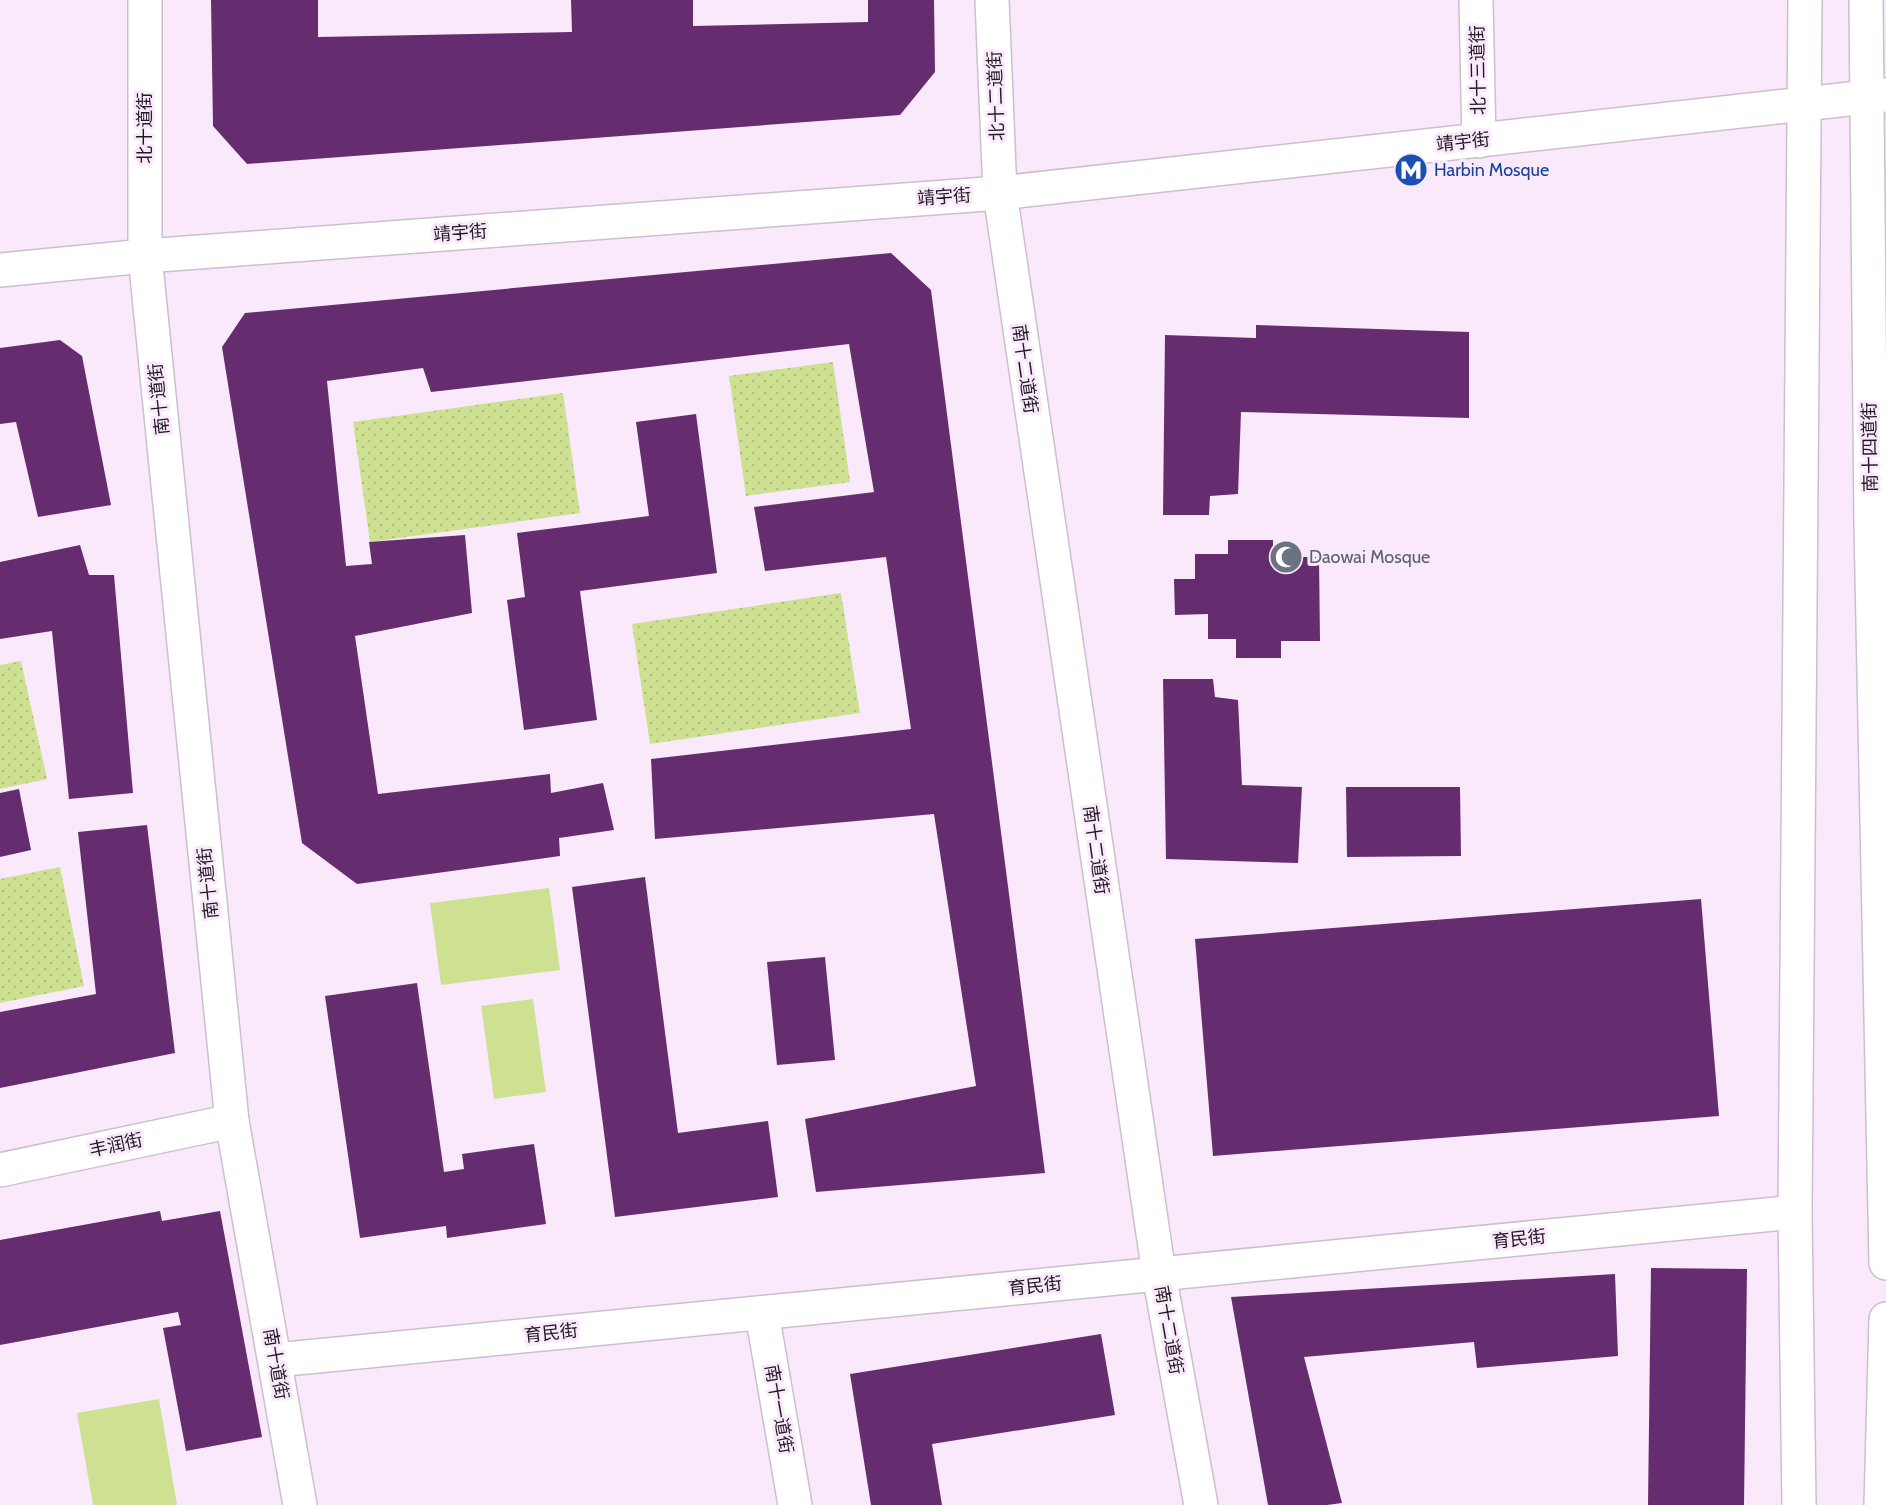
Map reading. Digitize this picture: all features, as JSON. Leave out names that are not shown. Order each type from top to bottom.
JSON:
[{"type":"street","name":"北十道街","points":[[145,256],[146,0]]},
{"type":"street","name":"北十二道街","points":[[992,0],[1000,193]]},
{"type":"street","name":"北十三道街","points":[[1476,0],[1479,141]]},
{"type":"street","points":[[1799,1505],[1795,1212],[1805,0]]},
{"type":"street","name":"南十四道街","points":[[1866,0],[1876,97],[1886,1263]]},
{"type":"street","name":"靖宇街","points":[[0,270],[145,256],[1000,193],[1876,97]]},
{"type":"street","name":"南十二道街","points":[[1000,193],[1159,1274],[1201,1505]]},
{"type":"street","name":"南十道街","points":[[145,256],[232,1121],[300,1505]]},
{"type":"street","name":"丰润街","points":[[0,1170],[232,1121]]},
{"type":"street","name":"育民街","points":[[276,1360],[1795,1212]]},
{"type":"street","name":"南十一道街","points":[[762,1313],[795,1505]]},
{"type":"street","points":[[1881,1505],[1886,1319]]},
{"type":"green space","points":[[833,362],[850,482],[746,496],[729,376]]},
{"type":"green space","points":[[563,393],[580,513],[370,542],[353,422]]},
{"type":"green space","points":[[841,593],[860,713],[650,744],[632,624]]},
{"type":"green space","points":[[21,661],[47,779],[0,789],[0,665]]},
{"type":"green space","points":[[60,867],[84,986],[0,1003],[0,879]]},
{"type":"green space","points":[[549,888],[560,970],[441,985],[430,903]]},
{"type":"green space","points":[[533,999],[546,1092],[494,1099],[481,1006]]},
{"type":"green space","points":[[159,1399],[177,1505],[93,1505],[77,1413]]},
{"type":"building","points":[[211,0],[318,0],[318,37],[572,32],[571,0],[693,0],[693,26],[868,22],[868,0],[934,0],[935,72],[900,115],[247,164],[213,126]]},
{"type":"building","points":[[891,253],[931,290],[1045,1173],[816,1192],[805,1119],[976,1086],[934,814],[655,839],[651,759],[911,729],[886,557],[765,571],[754,507],[874,492],[849,344],[431,392],[423,368],[327,381],[346,566],[372,564],[369,542],[465,535],[472,613],[355,636],[378,794],[550,774],[551,793],[603,783],[614,830],[559,838],[560,856],[357,884],[302,843],[222,347],[245,313]]},
{"type":"building","points":[[1256,325],[1469,332],[1469,418],[1241,412],[1238,494],[1210,496],[1209,515],[1163,515],[1165,335],[1256,338]]},
{"type":"building","points":[[60,340],[82,356],[111,505],[38,517],[16,422],[0,424],[0,348]]},
{"type":"building","points":[[696,414],[717,573],[580,591],[597,720],[524,730],[507,600],[525,597],[517,533],[649,516],[636,422]]},
{"type":"building","points":[[1228,540],[1273,540],[1273,557],[1319,557],[1320,641],[1281,641],[1281,658],[1236,658],[1236,639],[1208,639],[1208,614],[1175,615],[1174,579],[1195,579],[1195,554],[1228,554]]},
{"type":"building","points":[[80,545],[89,575],[114,575],[133,793],[69,799],[52,631],[0,639],[0,562]]},
{"type":"building","points":[[1163,679],[1213,679],[1215,697],[1238,700],[1242,785],[1302,787],[1298,863],[1166,859]]},
{"type":"building","points":[[1346,787],[1460,787],[1461,856],[1347,857]]},
{"type":"building","points":[[19,789],[31,850],[0,857],[0,793]]},
{"type":"building","points":[[147,825],[175,1053],[0,1088],[0,1012],[96,994],[78,832]]},
{"type":"building","points":[[645,877],[678,1133],[768,1121],[778,1197],[615,1217],[572,887]]},
{"type":"building","points":[[1701,899],[1719,1116],[1213,1156],[1195,939]]},
{"type":"building","points":[[825,957],[835,1060],[777,1065],[767,962]]},
{"type":"building","points":[[417,983],[444,1172],[464,1169],[462,1154],[534,1144],[546,1224],[447,1238],[446,1226],[360,1238],[325,996]]},
{"type":"building","points":[[160,1211],[162,1221],[220,1211],[262,1437],[186,1451],[163,1328],[181,1325],[178,1312],[0,1345],[0,1240]]},
{"type":"building","points":[[1651,1268],[1747,1269],[1744,1505],[1648,1505]]},
{"type":"building","points":[[1615,1274],[1618,1356],[1477,1368],[1474,1342],[1304,1357],[1342,1503],[1268,1505],[1231,1297]]},
{"type":"building","points":[[1101,1334],[1115,1415],[932,1444],[942,1505],[871,1505],[850,1374]]},
{"type":"place","name":"Harbin Mosque","points":[[1411,170]]},
{"type":"place","name":"Daowai Mosque","points":[[1286,557]]}]
